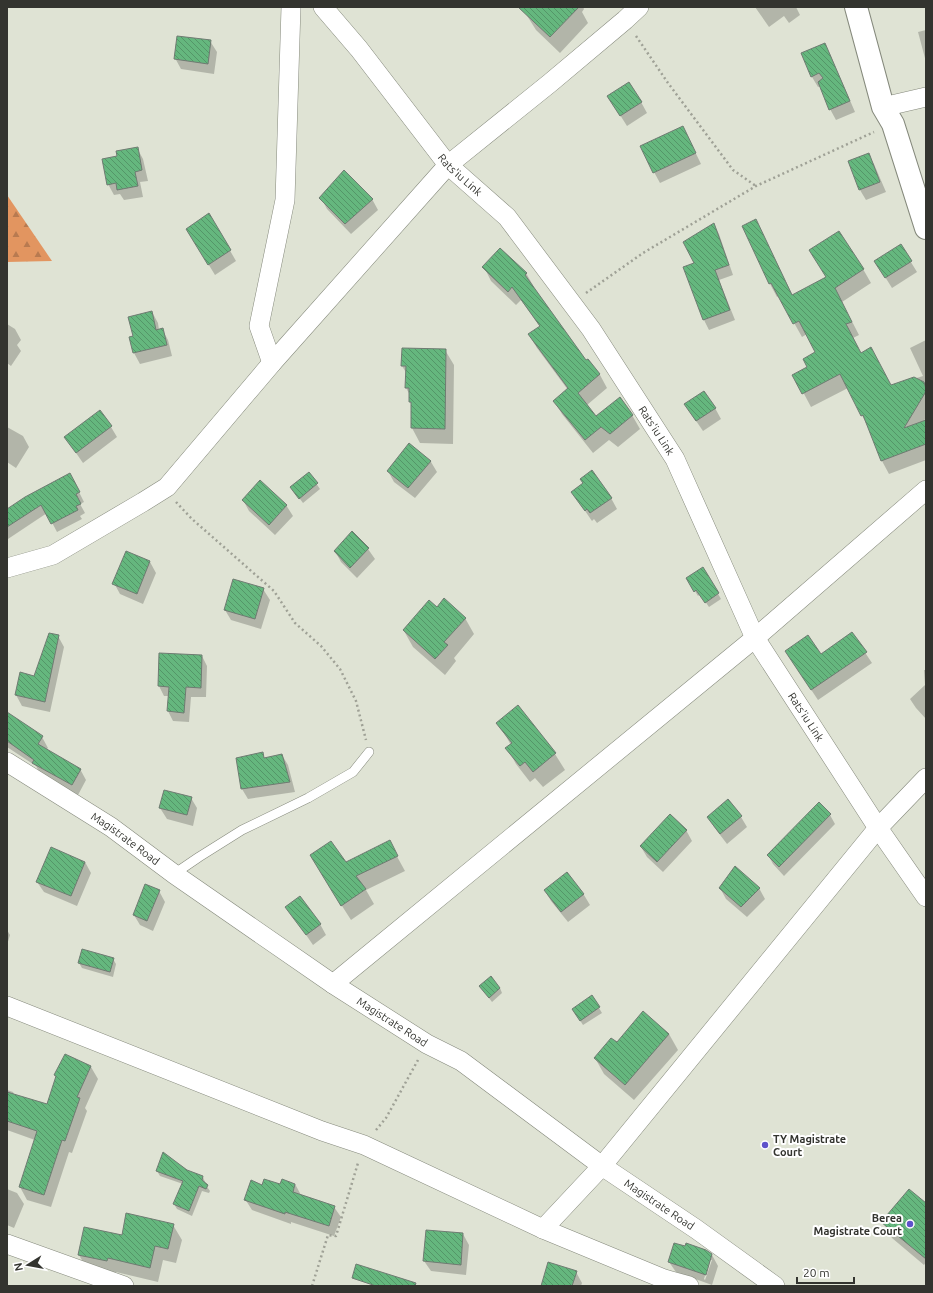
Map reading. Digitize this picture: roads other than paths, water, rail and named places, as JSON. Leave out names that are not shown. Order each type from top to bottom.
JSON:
[{"type":"main road","points":[[856,7],[888,115],[926,228]]},
{"type":"street","points":[[272,363],[259,326],[285,200],[291,7]]},
{"type":"street","name":"Rats'iu Link","points":[[323,7],[359,49],[448,165],[508,217],[591,329],[676,459],[755,638],[878,828],[926,897]]},
{"type":"street","points":[[7,568],[53,555],[167,487],[272,363],[448,165],[639,7]]},
{"type":"street","points":[[888,115],[926,97]]},
{"type":"street","points":[[333,984],[755,638],[926,490]]},
{"type":"street","name":"Magistrate Road","points":[[7,762],[111,827],[174,874],[333,984],[427,1044],[461,1061],[602,1166],[696,1229],[775,1286]]},
{"type":"street","points":[[543,1229],[602,1166],[878,828],[926,778]]},
{"type":"street","points":[[7,1006],[322,1131],[364,1145],[543,1229],[664,1279],[689,1286]]},
{"type":"street","points":[[7,1244],[93,1280],[124,1286]]},
{"type":"lane","points":[[174,874],[242,830],[308,798],[353,772],[369,752]]},
{"type":"place","name":"TY Magistrate Court","points":[[765,1145]]},
{"type":"place","name":"Berea Magistrate Court","points":[[910,1224]]}]
